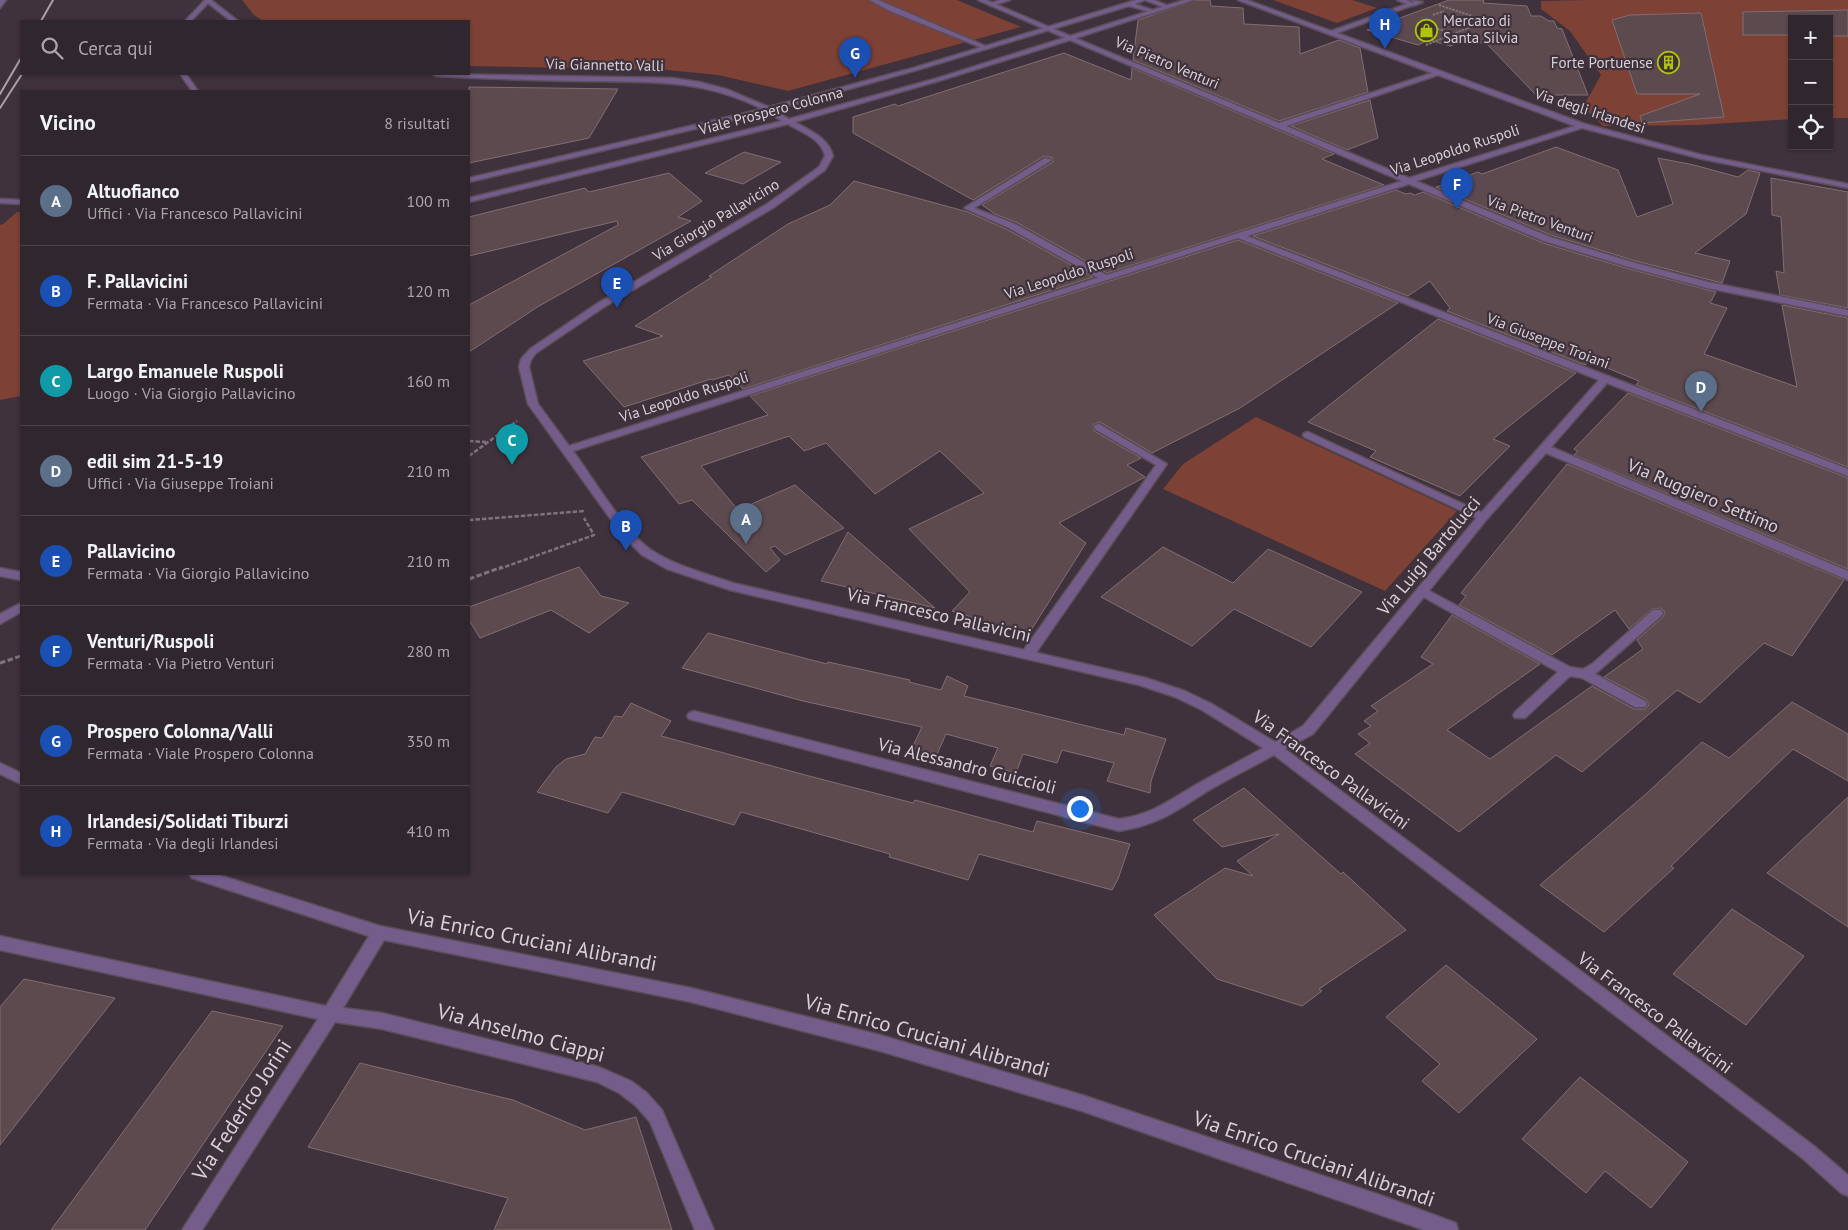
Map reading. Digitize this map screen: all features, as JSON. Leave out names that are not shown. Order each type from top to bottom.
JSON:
[{"type":"street","points":[[0,6],[3,0]]},
{"type":"street","points":[[189,20],[207,0],[234,20]]},
{"type":"street","points":[[873,0],[892,10],[987,48]]},
{"type":"street","name":"Via Pietro Venturi","points":[[981,0],[1530,232],[1632,265],[1707,285],[1848,313]]},
{"type":"street","points":[[991,4],[1006,0]]},
{"type":"street","name":"Viale Prospero Colonna","points":[[470,180],[767,110],[987,48],[1142,0]]},
{"type":"street","points":[[1148,0],[1168,7]]},
{"type":"street","name":"Viale Prospero Colonna","points":[[470,200],[789,121],[940,79],[1190,0]]},
{"type":"street","name":"Via degli Irlandesi","points":[[1241,0],[1582,126],[1702,157],[1848,186]]},
{"type":"street","points":[[1400,0],[1414,2]]},
{"type":"street","points":[[1331,33],[1414,2]]},
{"type":"street","points":[[1129,4],[1153,12]]},
{"type":"street","points":[[1280,126],[1438,73]]},
{"type":"street","points":[[183,75],[194,90]]},
{"type":"street","name":"Via Giannetto Valli","points":[[470,75],[681,81],[721,89],[789,121]]},
{"type":"street","name":"Via Giorgio Pallavicino","points":[[566,450],[533,404],[524,367],[526,359],[533,351],[601,305],[770,206],[822,168],[829,156],[828,148],[821,140],[789,121]]},
{"type":"street","name":"Via Leopoldo Ruspoli","points":[[566,450],[1582,126]]},
{"type":"street","points":[[1048,160],[968,208],[1012,226],[1105,278]]},
{"type":"street","points":[[0,201],[20,202]]},
{"type":"street","name":"Via Giuseppe Troiani","points":[[1237,235],[1848,473]]},
{"type":"street","name":"Via Luigi Bartolucci","points":[[1276,749],[1308,730],[1483,517],[1604,379]]},
{"type":"street","points":[[1028,654],[1162,464],[1099,427]]},
{"type":"street","points":[[1308,434],[1483,517]]},
{"type":"street","name":"Via Ruggiero Settimo","points":[[1544,448],[1848,576]]},
{"type":"street","name":"Via Francesco Pallavicini","points":[[566,450],[626,532],[646,552],[671,566],[753,592],[1100,670],[1180,694],[1207,707],[1276,749],[1808,1152],[1848,1187]]},
{"type":"street","points":[[0,572],[20,576]]},
{"type":"street","points":[[1422,591],[1567,671],[1585,674],[1640,704]]},
{"type":"street","points":[[0,620],[20,608]]},
{"type":"street","points":[[1585,674],[1597,667],[1657,613]]},
{"type":"street","points":[[1520,715],[1567,671]]},
{"type":"street","name":"Via Alessandro Guiccioli","points":[[694,716],[1119,824],[1142,822],[1164,812],[1202,788],[1276,749]]},
{"type":"street","points":[[0,768],[20,778]]},
{"type":"street","name":"Via Enrico Cruciani Alibrandi","points":[[200,875],[380,932],[691,995],[880,1043],[1082,1103],[1380,1204],[1449,1230]]},
{"type":"street","name":"Via Enrico Cruciani Alibrandi","points":[[330,1014],[380,932]]},
{"type":"street","points":[[0,943],[330,1014]]},
{"type":"street","name":"Via Federico Jorini","points":[[191,1230],[298,1067],[330,1014]]},
{"type":"street","name":"Via Anselmo Ciappi","points":[[330,1014],[382,1021],[408,1027],[599,1075],[625,1087],[641,1099],[656,1116],[705,1230]]},
{"type":"path","points":[[1414,22],[1453,34]]},
{"type":"path","points":[[1426,45],[1478,24]]},
{"type":"path","points":[[470,455],[517,421]]},
{"type":"path","points":[[470,441],[486,442]]},
{"type":"path","points":[[470,520],[609,510]]},
{"type":"path","points":[[470,580],[594,535],[584,518]]},
{"type":"path","points":[[0,663],[20,656]]},
{"type":"shaded area","points":[[242,0],[957,0],[1021,27],[788,91],[718,75],[667,70],[470,66],[470,20],[262,20],[254,15]]},
{"type":"shaded area","points":[[1273,0],[1352,0],[1377,8],[1337,23]]},
{"type":"shaded area","points":[[1848,0],[1848,118],[1833,118],[1833,15],[1788,15],[1788,119],[1698,125],[1603,126],[1583,107],[1601,75],[1570,31],[1541,9],[1541,1]]},
{"type":"shaded area","points":[[17,212],[20,212],[20,396],[0,400],[0,225]]},
{"type":"shaded area","points":[[1256,417],[1457,511],[1385,591],[1163,489],[1183,464]]},
{"type":"building","points":[[1195,0],[1210,0],[1211,6],[1243,8],[1244,24],[1299,27],[1300,54],[1339,40],[1360,48],[1368,92],[1279,121],[1133,60],[1138,20]]},
{"type":"building","points":[[1449,0],[1484,0],[1483,3],[1527,6],[1531,16],[1541,16],[1549,21],[1554,21],[1557,28],[1562,29],[1588,95],[1536,95],[1488,45],[1468,39],[1450,46],[1429,40],[1418,45],[1367,30]]},
{"type":"building","points":[[1848,10],[1848,36],[1833,36],[1833,15],[1788,15],[1788,35],[1743,35],[1743,12]]},
{"type":"building","name":"Forte Portuense","points":[[1701,13],[1724,117],[1642,123],[1640,116],[1700,94],[1637,94],[1612,20],[1630,15]]},
{"type":"building","points":[[1064,53],[1131,80],[1132,68],[1334,154],[1322,159],[1384,185],[1107,273],[1016,222],[995,214],[982,205],[1053,162],[1053,158],[1044,156],[973,200],[853,133],[853,117],[895,104],[898,106]]},
{"type":"building","points":[[469,87],[618,89],[589,138],[470,163]]},
{"type":"building","points":[[1370,100],[1378,138],[1347,150],[1291,126]]},
{"type":"building","points":[[1556,147],[1618,170],[1637,217],[1673,204],[1658,158],[1694,165],[1738,177],[1748,170],[1760,173],[1746,214],[1695,253],[1730,261],[1722,283],[1636,261],[1551,235],[1436,187],[1478,172],[1482,174]]},
{"type":"building","points":[[744,152],[781,162],[743,184],[705,173]]},
{"type":"building","points":[[669,173],[702,201],[678,217],[691,221],[539,306],[470,351],[470,304],[618,225],[617,221],[470,256],[470,217],[585,188],[589,192]]},
{"type":"building","points":[[1771,178],[1848,192],[1848,308],[1780,295],[1776,271],[1784,273],[1781,217],[1772,215]]},
{"type":"building","points":[[854,181],[968,212],[1008,230],[1093,277],[743,389],[729,375],[624,407],[583,361],[663,336],[635,326],[712,277],[709,276],[788,224],[830,205]]},
{"type":"building","points":[[1396,190],[1415,195],[1423,192],[1543,243],[1629,269],[1716,292],[1710,303],[1727,308],[1704,354],[1797,387],[1782,305],[1848,318],[1848,467],[1636,385],[1639,381],[1590,361],[1585,365],[1447,311],[1450,308],[1430,281],[1408,296],[1253,236]]},
{"type":"building","points":[[1238,240],[1398,303],[1240,408],[1152,453],[1100,422],[1093,424],[1094,431],[1141,458],[1127,465],[1145,477],[1059,523],[1086,543],[1028,635],[952,611],[970,592],[909,529],[984,493],[940,451],[875,494],[826,443],[804,451],[789,436],[701,466],[738,510],[795,485],[844,528],[785,555],[775,546],[770,548],[780,560],[766,572],[692,500],[679,504],[641,457],[768,415],[750,396]]},
{"type":"building","points":[[1438,319],[1576,373],[1493,439],[1510,446],[1460,496],[1370,457],[1376,451],[1308,422]]},
{"type":"building","points":[[1628,393],[1848,478],[1848,569],[1574,455],[1578,451],[1574,449]]},
{"type":"building","points":[[1567,464],[1844,580],[1792,656],[1764,643],[1700,703],[1677,690],[1582,772],[1556,755],[1459,832],[1355,754],[1370,743],[1358,734],[1371,726],[1364,721],[1378,711],[1371,706],[1433,664],[1421,657],[1452,615],[1540,664],[1447,730],[1490,759],[1592,686],[1634,709],[1645,709],[1649,705],[1646,699],[1604,677],[1643,649],[1637,640],[1663,617],[1665,612],[1661,608],[1652,609],[1629,629],[1615,610],[1552,655],[1459,605],[1466,596],[1461,593]]},
{"type":"building","points":[[848,532],[935,608],[821,581]]},
{"type":"building","points":[[1163,547],[1233,583],[1268,549],[1362,592],[1311,647],[1234,609],[1192,646],[1101,597]]},
{"type":"building","points":[[579,567],[601,596],[629,603],[589,633],[551,610],[480,638],[470,622],[470,607]]},
{"type":"building","points":[[708,633],[827,664],[828,662],[910,680],[909,682],[941,690],[947,676],[968,686],[964,696],[1124,735],[1126,728],[1166,739],[1151,781],[1150,793],[1107,781],[1114,763],[1062,750],[1057,763],[1023,754],[1016,773],[990,766],[998,748],[946,734],[937,754],[912,748],[922,727],[803,701],[682,668]]},
{"type":"building","points":[[1792,702],[1848,734],[1848,781],[1793,749],[1671,866],[1674,868],[1604,932],[1540,885],[1646,794],[1702,742],[1729,758]]},
{"type":"building","points":[[631,703],[671,721],[661,736],[913,803],[915,800],[1033,832],[1037,821],[1130,844],[1118,879],[1112,890],[979,854],[968,880],[889,857],[890,854],[741,812],[734,825],[622,792],[608,813],[537,792],[556,767],[566,759],[585,754],[595,737],[602,738],[615,716],[622,717]]},
{"type":"building","points":[[1244,788],[1341,874],[1343,872],[1406,930],[1319,989],[1322,991],[1302,1006],[1217,979],[1154,915],[1225,868],[1253,876],[1237,861],[1279,834],[1222,847],[1193,820]]},
{"type":"building","points":[[1848,797],[1848,927],[1767,873]]},
{"type":"building","points":[[1732,909],[1804,956],[1746,1025],[1673,974]]},
{"type":"building","points":[[1446,965],[1537,1039],[1459,1113],[1422,1081],[1440,1064],[1386,1017]]},
{"type":"building","points":[[24,979],[115,998],[0,1145],[0,1007]]},
{"type":"building","points":[[212,1011],[283,1026],[145,1230],[51,1230]]},
{"type":"building","points":[[360,1063],[513,1100],[585,1130],[636,1117],[672,1230],[494,1230],[508,1198],[308,1147]]},
{"type":"building","points":[[1580,1077],[1688,1162],[1651,1208],[1605,1171],[1586,1193],[1522,1139]]},
{"type":"railway","points":[[42,20],[53,0]]},
{"type":"railway","points":[[0,94],[20,60]]},
{"type":"railway","points":[[0,108],[21,75]]},
{"type":"place","name":"Mercato di Santa Silvia","points":[[1427,30]]},
{"type":"place","name":"Irlandesi/Solidati Tiburzi","points":[[1385,49]]},
{"type":"place","name":"Forte Portuense","points":[[1669,63]]},
{"type":"place","name":"Prospero Colonna/Valli","points":[[855,78]]},
{"type":"place","name":"Venturi/Ruspoli","points":[[1457,209]]},
{"type":"place","name":"Pallavicino","points":[[617,308]]},
{"type":"place","name":"edil sim 21-5-19","points":[[1701,412]]},
{"type":"place","name":"Largo Emanuele Ruspoli","points":[[512,465]]},
{"type":"place","name":"Altuofianco","points":[[746,544]]},
{"type":"place","name":"F. Pallavicini","points":[[626,551]]}]
